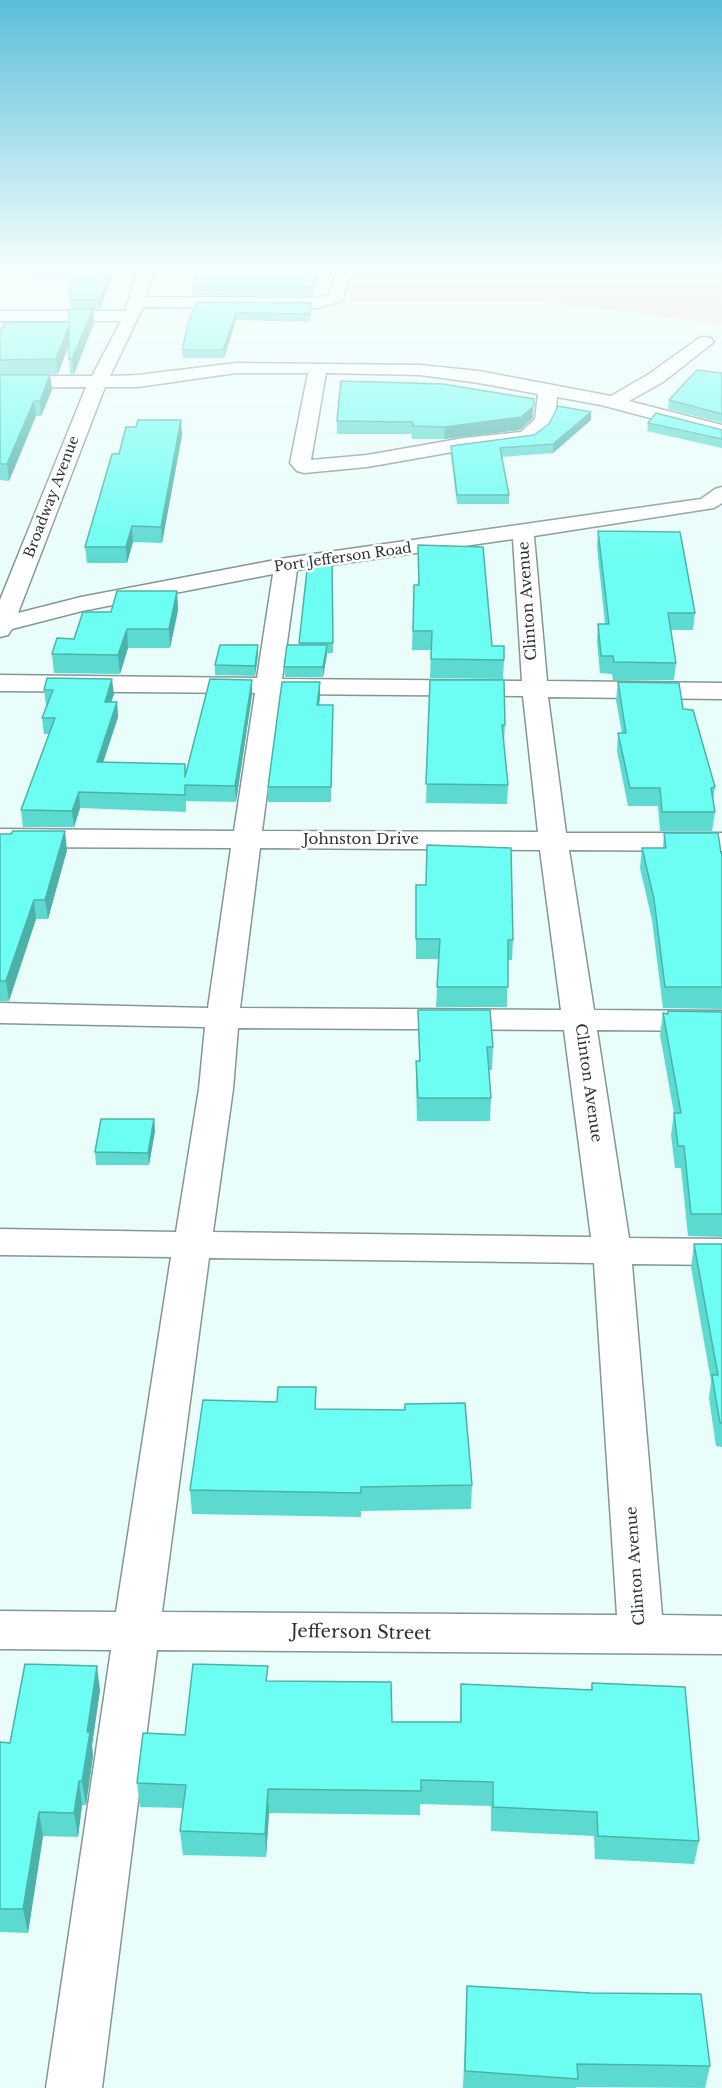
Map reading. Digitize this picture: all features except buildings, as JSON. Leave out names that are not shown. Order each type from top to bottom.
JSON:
[{"type":"street","name":"Broadway Avenue","points":[[1,627],[97,383],[107,362]]},
{"type":"street","points":[[613,403],[657,378],[678,362]]},
{"type":"street","points":[[318,368],[300,463],[304,467],[367,461],[464,444],[526,437],[540,427],[545,419],[548,389]]},
{"type":"street","points":[[0,382],[138,381],[236,369],[420,370],[548,389],[722,431]]},
{"type":"street","name":"Port Jefferson Road","points":[[1,627],[81,604],[286,565],[524,532],[717,500]]},
{"type":"street","name":"Clinton Avenue","points":[[524,532],[535,690],[612,1251],[641,1636]]},
{"type":"street","points":[[74,2088],[137,1631],[216,1089],[223,1018],[286,565]]},
{"type":"street","points":[[0,684],[722,691]]},
{"type":"street","name":"Johnston Drive","points":[[0,838],[722,842]]},
{"type":"street","points":[[0,1013],[223,1018],[722,1021]]},
{"type":"street","points":[[0,1242],[722,1252]]},
{"type":"street","name":"Jefferson Street","points":[[0,1630],[722,1635]]}]
